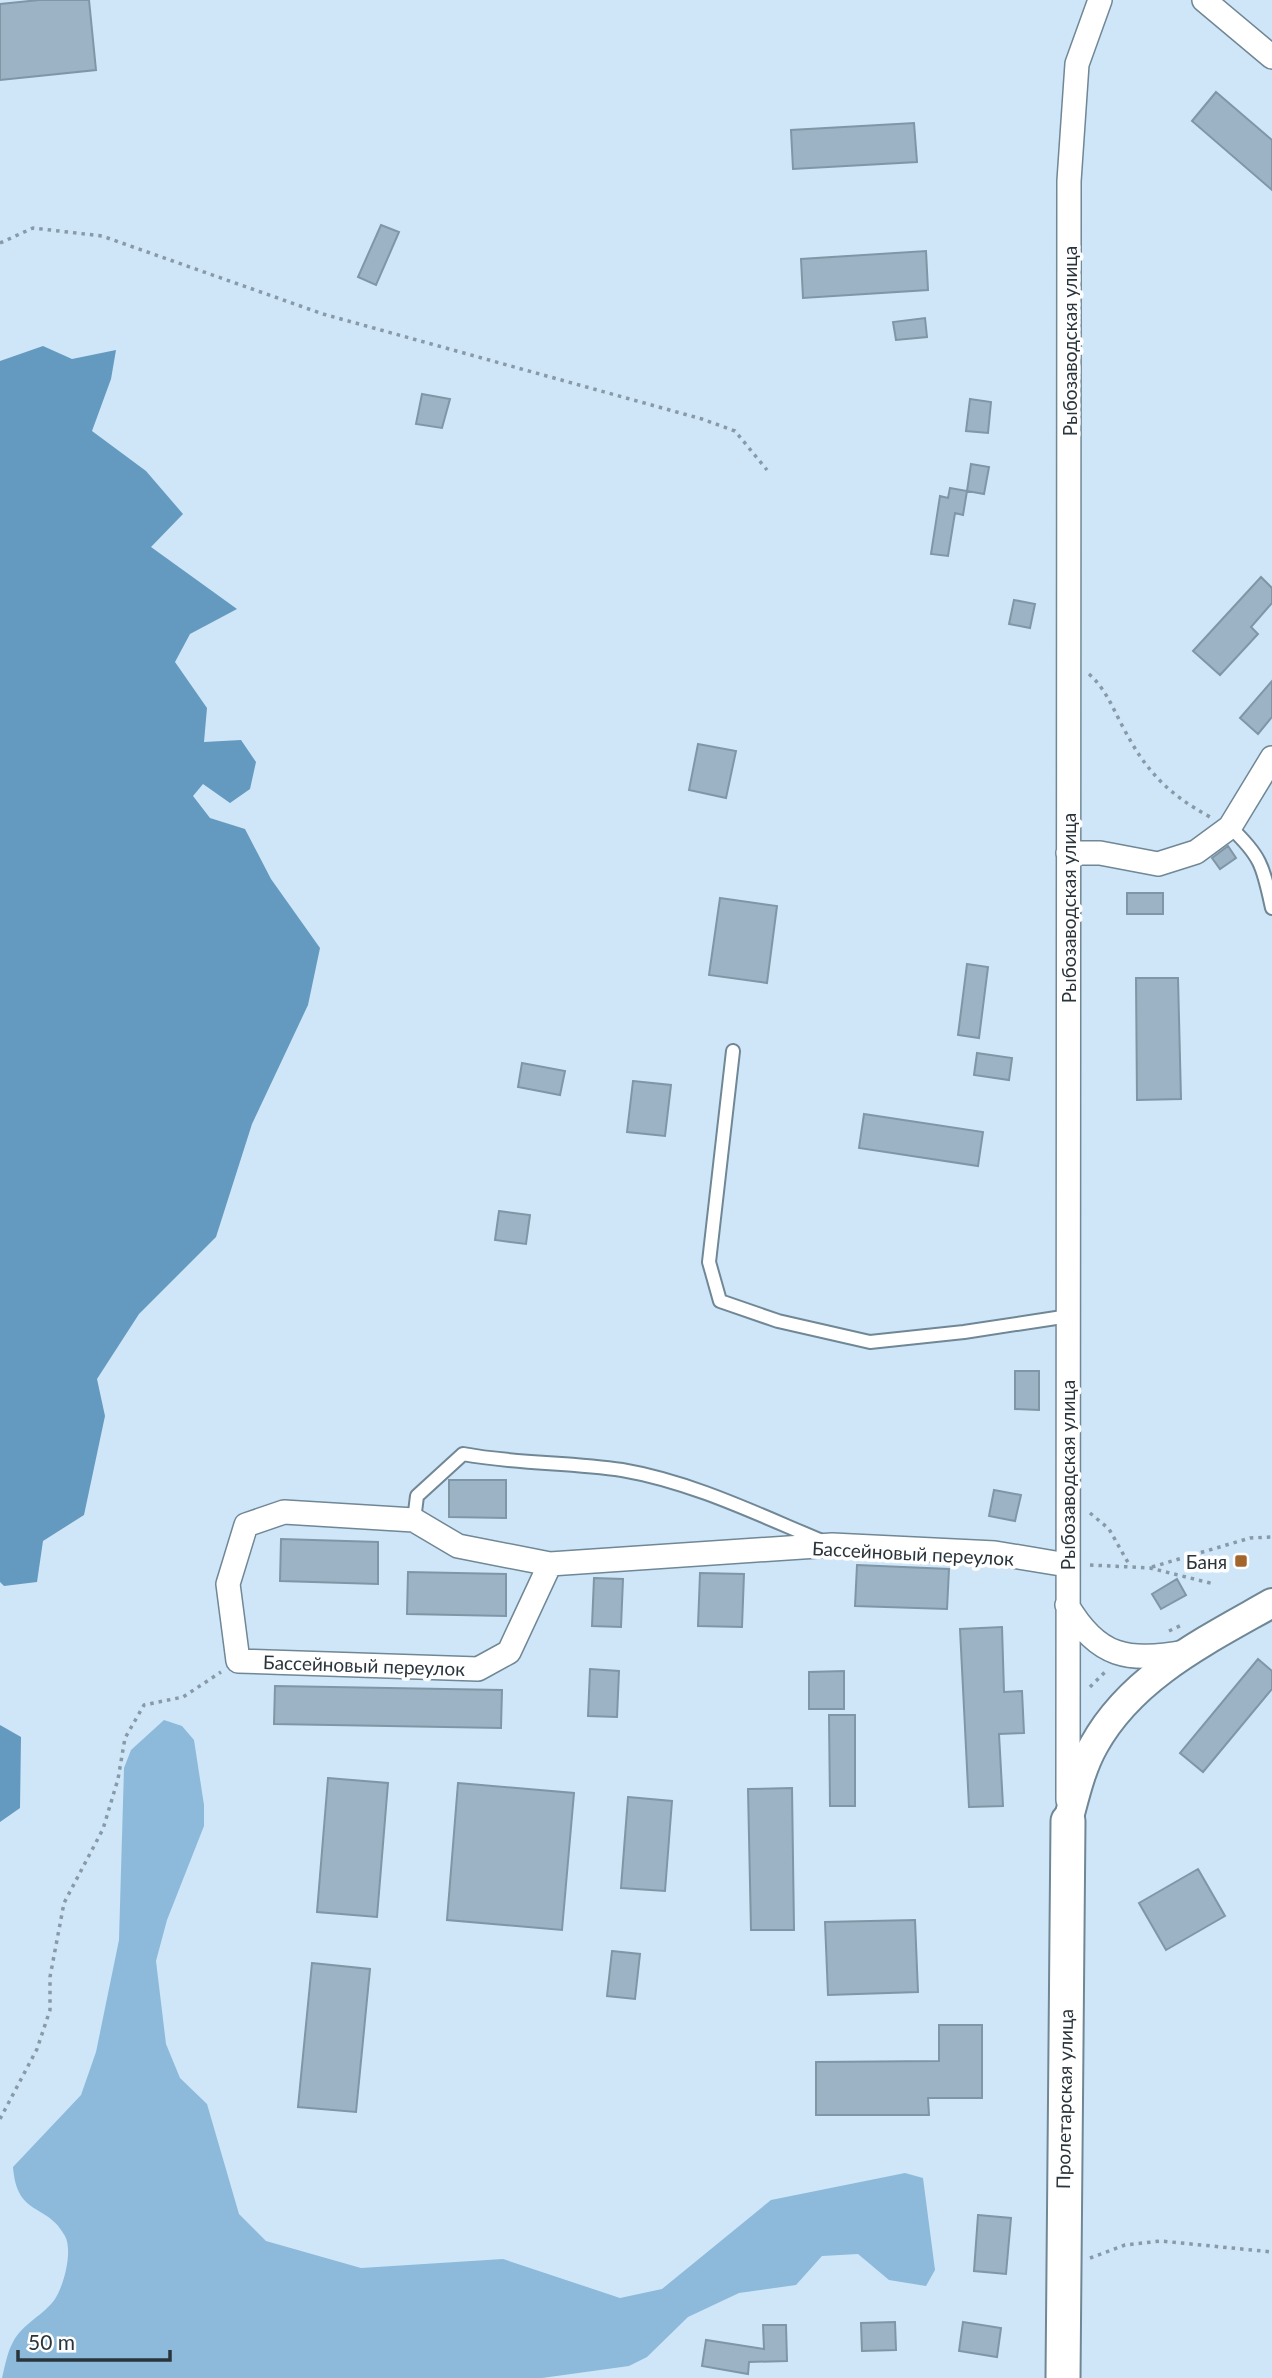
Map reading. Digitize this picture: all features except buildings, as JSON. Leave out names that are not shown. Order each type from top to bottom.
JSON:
[{"type":"main road","name":"Пролетарская улица","points":[[1063,2378],[1068,1821]]},
{"type":"street","name":"Рыбозаводская улица","points":[[1068,1821],[1066,1604],[1069,1316],[1069,181],[1077,64],[1100,0]]},
{"type":"street","points":[[1204,0],[1272,57]]},
{"type":"street","points":[[1068,853],[1100,853],[1158,864],[1196,852],[1230,827],[1272,758]]},
{"type":"street","name":"Бассейновый переулок","points":[[550,1564],[509,1652],[478,1669],[238,1661],[228,1584],[246,1525],[284,1512],[414,1520],[458,1546],[550,1564],[832,1545],[995,1553],[1067,1565]]},
{"type":"street","points":[[1068,1821],[1080,1777],[1094,1744],[1147,1681],[1185,1652],[1272,1603]]},
{"type":"street","points":[[1066,1604],[1081,1628],[1096,1644],[1123,1654],[1152,1658],[1185,1652]]},
{"type":"lane","points":[[1230,827],[1255,851],[1263,866],[1272,908]]},
{"type":"lane","points":[[733,1051],[709,1262],[720,1301],[778,1321],[870,1342],[964,1332],[1069,1316]]},
{"type":"lane","points":[[414,1520],[417,1496],[463,1454],[497,1460],[621,1470],[684,1484],[832,1545]]},
{"type":"path","points":[[0,243],[33,228],[102,236],[323,314],[736,430],[767,470]]},
{"type":"path","points":[[1068,659],[1091,675],[1105,692],[1125,731],[1157,781],[1189,806],[1230,827]]},
{"type":"path","points":[[1067,1485],[1088,1512],[1108,1529],[1130,1566]]},
{"type":"path","points":[[1150,1568],[1239,1541],[1272,1537]]},
{"type":"path","points":[[1067,1565],[1150,1568],[1214,1584]]},
{"type":"path","points":[[0,2119],[37,2049],[50,2010],[50,1976],[64,1903],[103,1829],[118,1779],[124,1738],[144,1705],[183,1697],[238,1661]]},
{"type":"path","points":[[1062,2268],[1125,2245],[1161,2241],[1272,2252]]},
{"type":"shaded area","points":[[43,346],[72,359],[116,350],[111,379],[92,431],[146,471],[183,514],[151,547],[237,609],[190,634],[175,662],[207,708],[204,742],[241,740],[256,762],[250,789],[230,803],[203,784],[193,796],[210,818],[245,829],[271,879],[320,948],[308,1005],[252,1124],[216,1237],[139,1314],[97,1379],[105,1416],[84,1515],[43,1541],[37,1582],[4,1586],[0,1582],[0,361]]},
{"type":"shaded area","points":[[164,1720],[182,1726],[194,1740],[204,1805],[204,1826],[167,1920],[156,1961],[166,2044],[180,2078],[207,2104],[239,2214],[266,2241],[361,2268],[503,2259],[620,2298],[662,2289],[771,2200],[905,2173],[923,2178],[935,2270],[926,2286],[889,2280],[858,2254],[822,2256],[796,2285],[739,2293],[688,2317],[647,2357],[629,2366],[542,2378],[2,2378],[9,2351],[17,2336],[55,2299],[68,2259],[65,2236],[58,2225],[20,2195],[13,2167],[81,2095],[96,2052],[119,1940],[124,1768],[131,1750]]},
{"type":"shaded area","points":[[0,1725],[21,1737],[20,1808],[0,1822]]},
{"type":"place","name":"Баня","points":[[1241,1561]]}]
